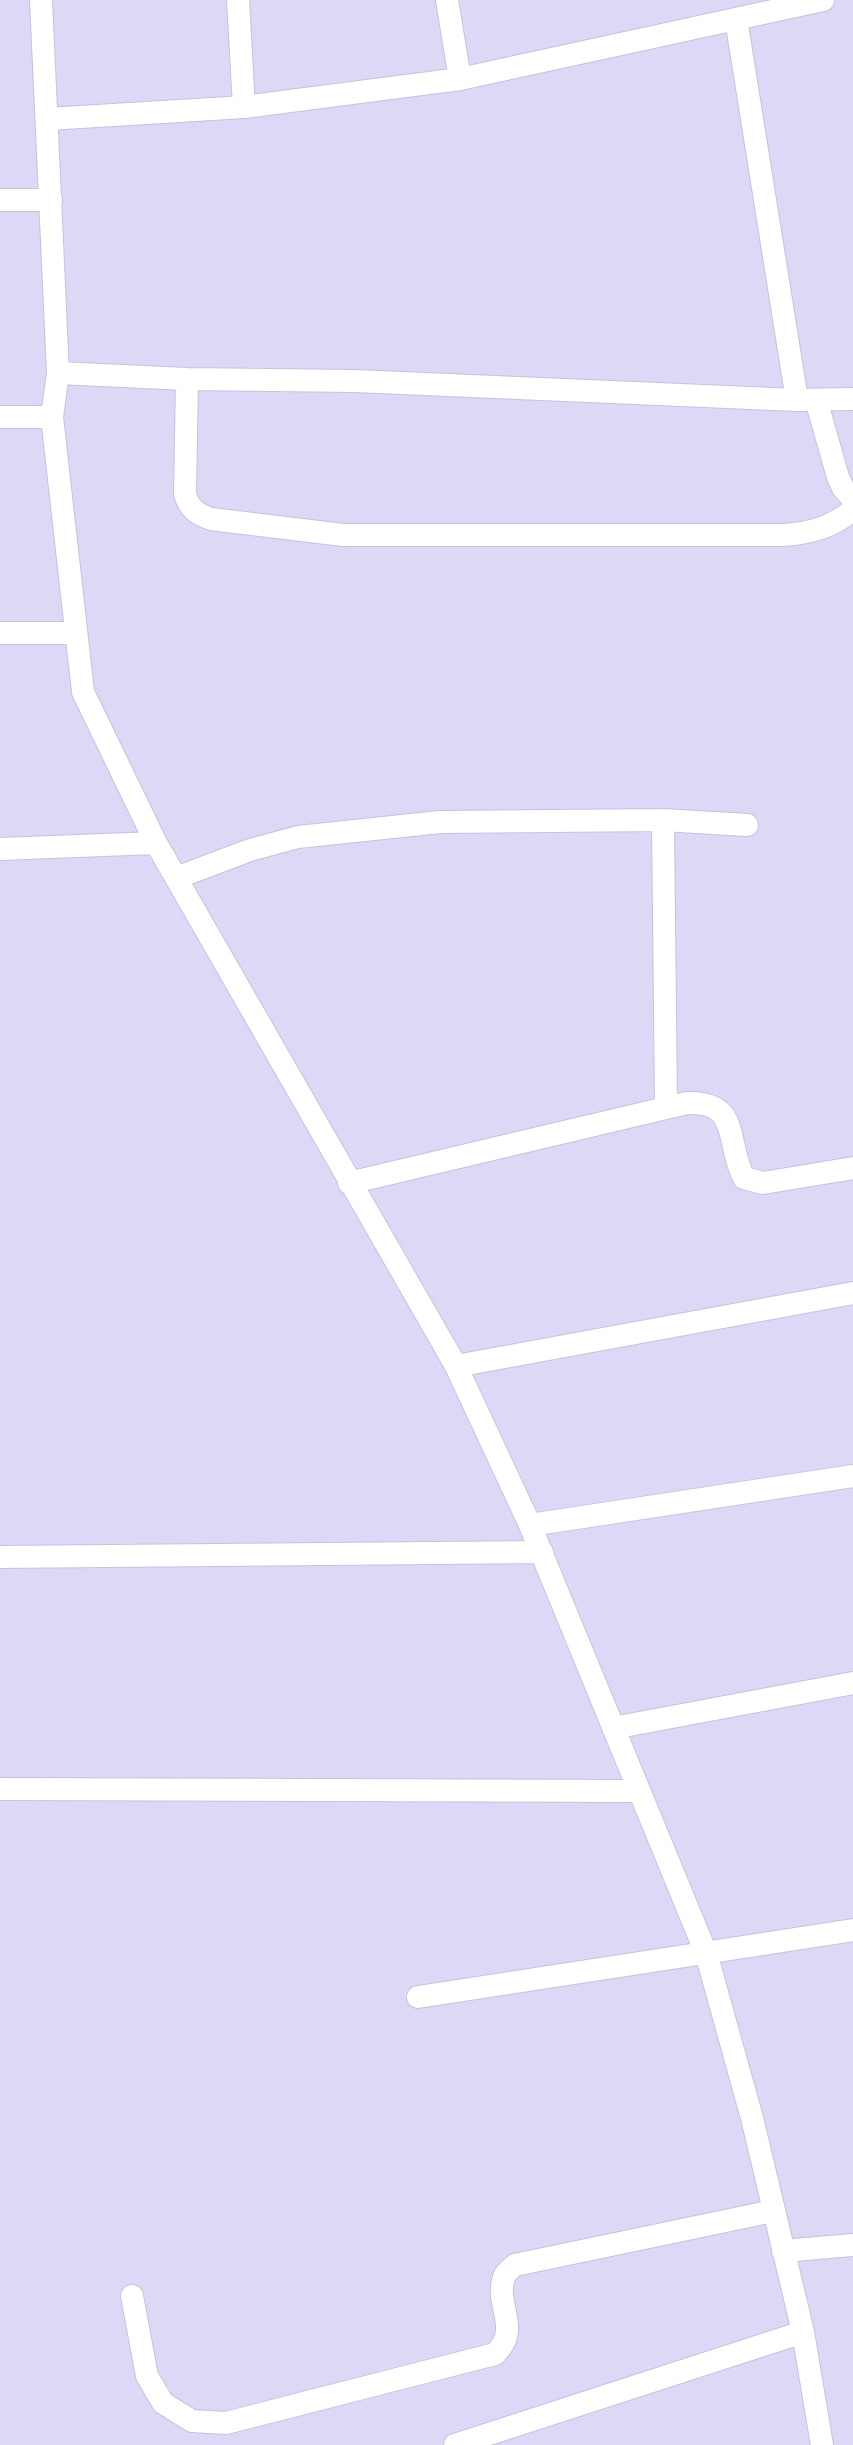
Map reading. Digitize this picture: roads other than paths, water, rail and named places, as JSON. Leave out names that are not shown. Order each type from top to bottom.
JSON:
[{"type":"street","points":[[41,0],[48,119],[58,373],[52,417],[83,692],[156,843],[349,1183],[456,1366],[542,1552],[706,1953],[752,2118],[803,2332],[822,2445]]},
{"type":"street","points":[[238,0],[244,107]]},
{"type":"street","points":[[447,0],[460,79]]},
{"type":"street","points":[[48,119],[244,107],[460,79],[823,0]]},
{"type":"street","points":[[736,19],[807,400],[843,488],[853,499]]},
{"type":"street","points":[[0,200],[51,200]]},
{"type":"street","points":[[58,373],[187,379],[355,381],[807,400],[853,399]]},
{"type":"street","points":[[187,379],[185,494],[188,504],[193,511],[211,519],[343,535],[784,535],[807,534],[827,528],[853,510]]},
{"type":"street","points":[[0,417],[52,417]]},
{"type":"street","points":[[0,633],[76,633]]},
{"type":"street","points":[[176,878],[250,850],[298,837],[440,822],[663,820],[747,824]]},
{"type":"street","points":[[663,820],[666,1108]]},
{"type":"street","points":[[0,849],[156,843]]},
{"type":"street","points":[[349,1183],[666,1108],[700,1103],[712,1105],[721,1112],[728,1122],[739,1168],[744,1178],[754,1182],[763,1183],[853,1168]]},
{"type":"street","points":[[456,1366],[853,1293]]},
{"type":"street","points":[[530,1525],[853,1476]]},
{"type":"street","points":[[0,1557],[542,1552]]},
{"type":"street","points":[[613,1728],[853,1684]]},
{"type":"street","points":[[0,1788],[639,1791]]},
{"type":"street","points":[[418,1997],[853,1930]]},
{"type":"street","points":[[132,2296],[147,2376],[163,2403],[192,2421],[226,2423],[495,2354],[505,2344],[507,2332],[502,2287],[505,2275],[515,2265],[773,2211]]},
{"type":"street","points":[[783,2251],[853,2245]]},
{"type":"street","points":[[455,2445],[803,2332]]}]
